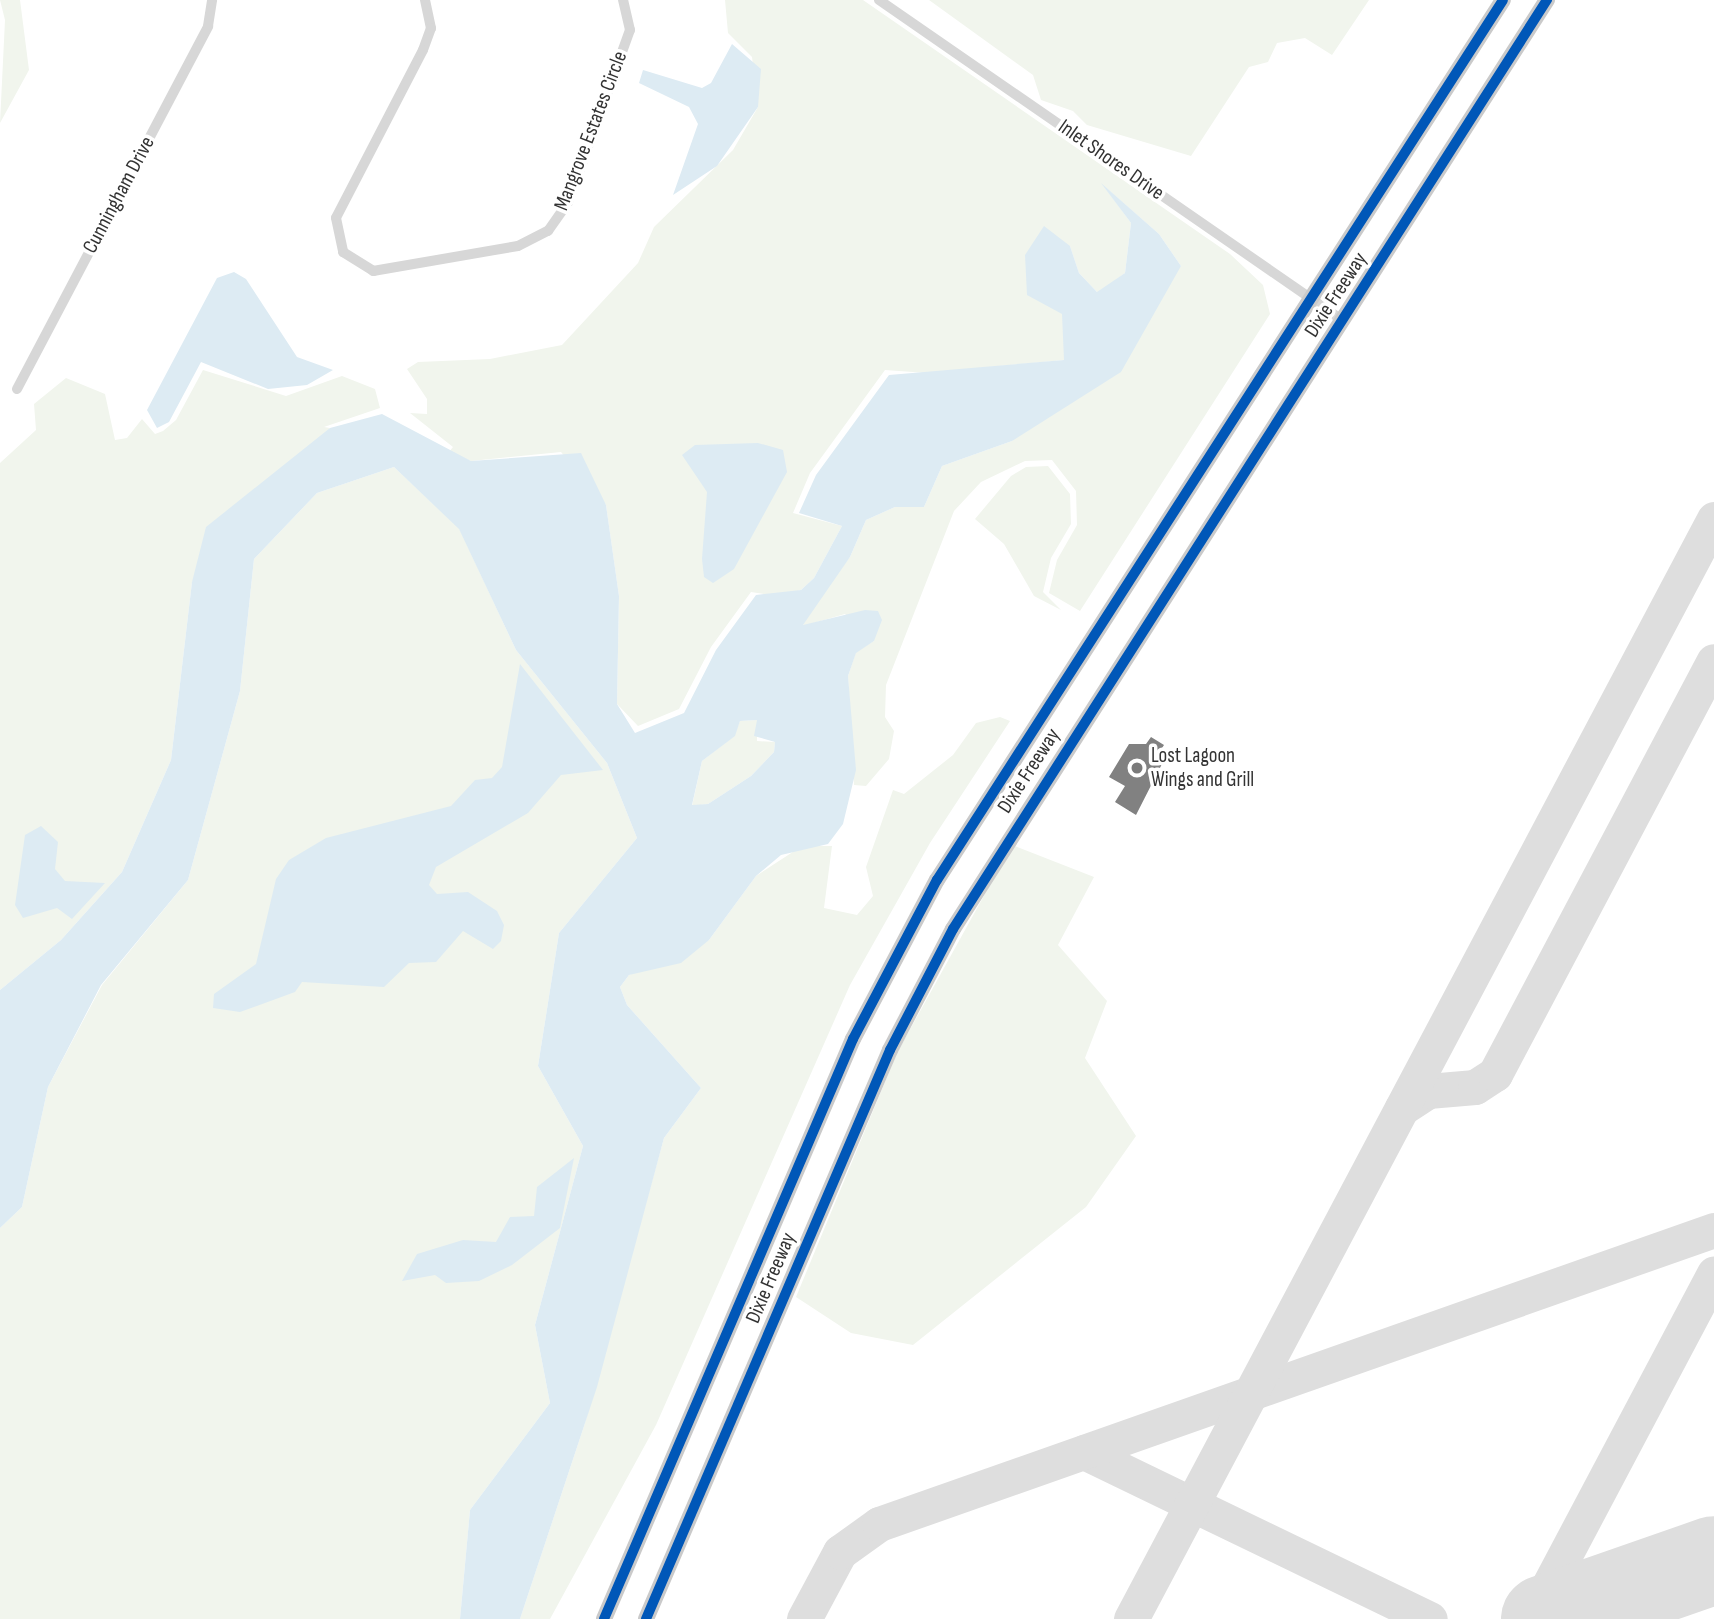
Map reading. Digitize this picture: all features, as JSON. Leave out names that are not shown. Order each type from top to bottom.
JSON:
[{"type":"main road","name":"Dixie Freeway","points":[[604,1619],[878,988],[969,829],[1503,0]]},
{"type":"main road","name":"Dixie Freeway","points":[[646,1619],[865,1107],[941,950],[1547,0]]},
{"type":"street","name":"Cunningham Drive","points":[[17,389],[208,26],[212,0]]},
{"type":"street","name":"Mangrove Estates Circle","points":[[425,0],[431,28],[423,50],[336,218],[343,252],[373,271],[518,246],[548,230],[568,202],[629,30],[622,0]]},
{"type":"street","name":"Inlet Shores Drive","points":[[879,0],[1342,320]]},
{"type":"shaded area","points":[[0,0],[20,0],[29,70],[0,123],[5,20]]},
{"type":"shaded area","points":[[725,0],[863,0],[1230,254],[1263,285],[1270,314],[1080,611],[1049,593],[1057,560],[1077,525],[1076,491],[1052,460],[1025,461],[981,482],[954,511],[886,685],[885,717],[894,731],[889,759],[866,786],[854,785],[848,676],[856,652],[874,641],[845,614],[803,626],[805,614],[850,557],[866,520],[895,507],[924,507],[942,466],[1012,441],[1181,266],[1159,234],[1104,186],[1131,223],[1125,273],[1098,293],[1079,273],[1070,246],[1064,360],[927,373],[885,370],[810,473],[793,513],[842,526],[814,578],[801,590],[778,596],[751,592],[711,647],[679,709],[638,726],[617,704],[619,596],[606,505],[561,452],[471,461],[449,452],[453,447],[410,413],[427,414],[427,399],[407,369],[418,362],[490,359],[562,345],[638,263],[654,227],[733,150],[758,107],[752,57],[728,33]]},
{"type":"shaded area","points":[[929,0],[1369,0],[1332,55],[1305,38],[1277,43],[1268,62],[1249,67],[1191,156],[1087,125],[1073,111],[1041,100],[1033,75]]},
{"type":"shaded area","points":[[732,44],[761,69],[758,107],[717,166],[673,195],[698,124],[689,107],[639,83],[643,70],[702,88],[711,83]]},
{"type":"shaded area","points":[[1101,183],[1159,234],[1181,266],[1121,372],[1012,441],[942,466],[924,507],[895,507],[866,520],[850,557],[803,625],[865,610],[878,611],[882,620],[874,641],[856,653],[848,676],[856,770],[843,824],[828,844],[781,855],[756,876],[709,940],[681,963],[629,975],[620,987],[627,1005],[701,1088],[664,1138],[597,1387],[520,1619],[460,1619],[470,1510],[550,1403],[535,1325],[583,1146],[538,1066],[559,933],[637,838],[607,763],[516,650],[459,529],[394,467],[317,493],[254,559],[240,691],[188,880],[101,985],[48,1087],[22,1207],[0,1228],[0,990],[61,940],[122,872],[171,760],[192,582],[206,527],[330,428],[382,414],[471,461],[581,453],[606,505],[619,596],[617,704],[635,733],[684,713],[716,650],[756,595],[801,590],[814,578],[842,526],[799,513],[816,475],[889,375],[1064,360],[1062,314],[1027,295],[1025,255],[1044,226],[1070,246],[1079,273],[1097,292],[1125,273],[1131,223]],"holes":[[[757,720],[754,736],[775,742],[774,752],[751,776],[708,804],[692,805],[702,761],[735,736],[740,721]]]},
{"type":"shaded area","points":[[234,272],[246,279],[297,357],[333,370],[307,385],[268,389],[201,362],[169,422],[157,428],[147,410],[217,278]]},
{"type":"shaded area","points":[[203,370],[286,396],[342,376],[375,389],[380,408],[324,427],[330,428],[192,582],[171,760],[122,872],[61,940],[0,990],[0,463],[36,430],[34,404],[66,378],[105,394],[115,440],[127,438],[142,419],[155,434],[163,431],[176,420]]},
{"type":"shaded area","points":[[758,443],[783,450],[787,472],[734,569],[713,583],[704,577],[702,559],[707,492],[682,455],[695,445]]},
{"type":"shaded area","points":[[1048,466],[1070,494],[1071,524],[1051,558],[1043,592],[1061,610],[1034,596],[1004,544],[975,519],[1011,476],[1026,467]]},
{"type":"shaded area","points":[[394,467],[459,528],[516,650],[607,763],[637,838],[559,933],[538,1066],[583,1146],[535,1325],[550,1403],[470,1510],[460,1619],[0,1619],[0,1228],[22,1207],[48,1087],[102,985],[188,880],[240,691],[254,559],[317,493]]},
{"type":"shaded area","points":[[520,664],[603,770],[561,775],[528,813],[436,867],[429,885],[437,894],[468,892],[497,911],[504,925],[501,941],[493,949],[463,931],[436,962],[409,963],[384,987],[302,982],[295,992],[240,1012],[213,1008],[214,994],[256,964],[276,879],[289,860],[326,838],[451,806],[475,780],[492,778],[502,767]]},
{"type":"shaded area","points":[[1000,717],[1010,721],[930,843],[850,985],[656,1425],[550,1619],[520,1619],[585,1423],[664,1138],[701,1088],[627,1005],[620,987],[629,975],[709,940],[756,876],[802,846],[832,846],[824,908],[857,915],[873,896],[866,867],[893,790],[904,794],[953,755],[976,723]]},
{"type":"shaded area","points":[[757,720],[757,741],[775,742],[774,752],[751,776],[708,804],[692,806],[702,761],[734,736],[740,721]]},
{"type":"shaded area","points":[[41,826],[58,842],[55,869],[65,881],[105,883],[72,919],[57,908],[23,918],[15,905],[25,835]]},
{"type":"shaded area","points":[[1012,845],[1094,877],[1058,945],[1107,1001],[1085,1058],[1136,1136],[1086,1207],[913,1345],[851,1333],[796,1297],[897,1053]]},
{"type":"shaded area","points":[[574,1158],[560,1228],[512,1265],[479,1281],[446,1283],[435,1275],[402,1281],[417,1254],[463,1240],[496,1242],[510,1217],[534,1216],[537,1187]]},
{"type":"building","name":"Lost Lagoon Wings and Grill","points":[[1151,737],[1164,745],[1157,756],[1164,760],[1136,815],[1115,802],[1125,786],[1109,777],[1129,744],[1146,744]]},
{"type":"taxiway","points":[[1131,1619],[1714,519]]},
{"type":"taxiway","points":[[1402,1108],[1428,1091],[1475,1087],[1495,1074],[1714,661]]},
{"type":"taxiway","points":[[804,1619],[840,1552],[879,1524],[1714,1230]]},
{"type":"taxiway","points":[[1531,1619],[1714,1273]]},
{"type":"taxiway","points":[[1084,1452],[1430,1619]]},
{"type":"runway","points":[[1545,1619],[1714,1560]]},
{"type":"cycle path","points":[[604,1619],[853,1039],[937,880],[1503,0]]},
{"type":"cycle path","points":[[646,1619],[890,1050],[953,929],[1547,0]]},
{"type":"place","name":"Lost Lagoon Wings and Grill","points":[[1137,768]]}]
